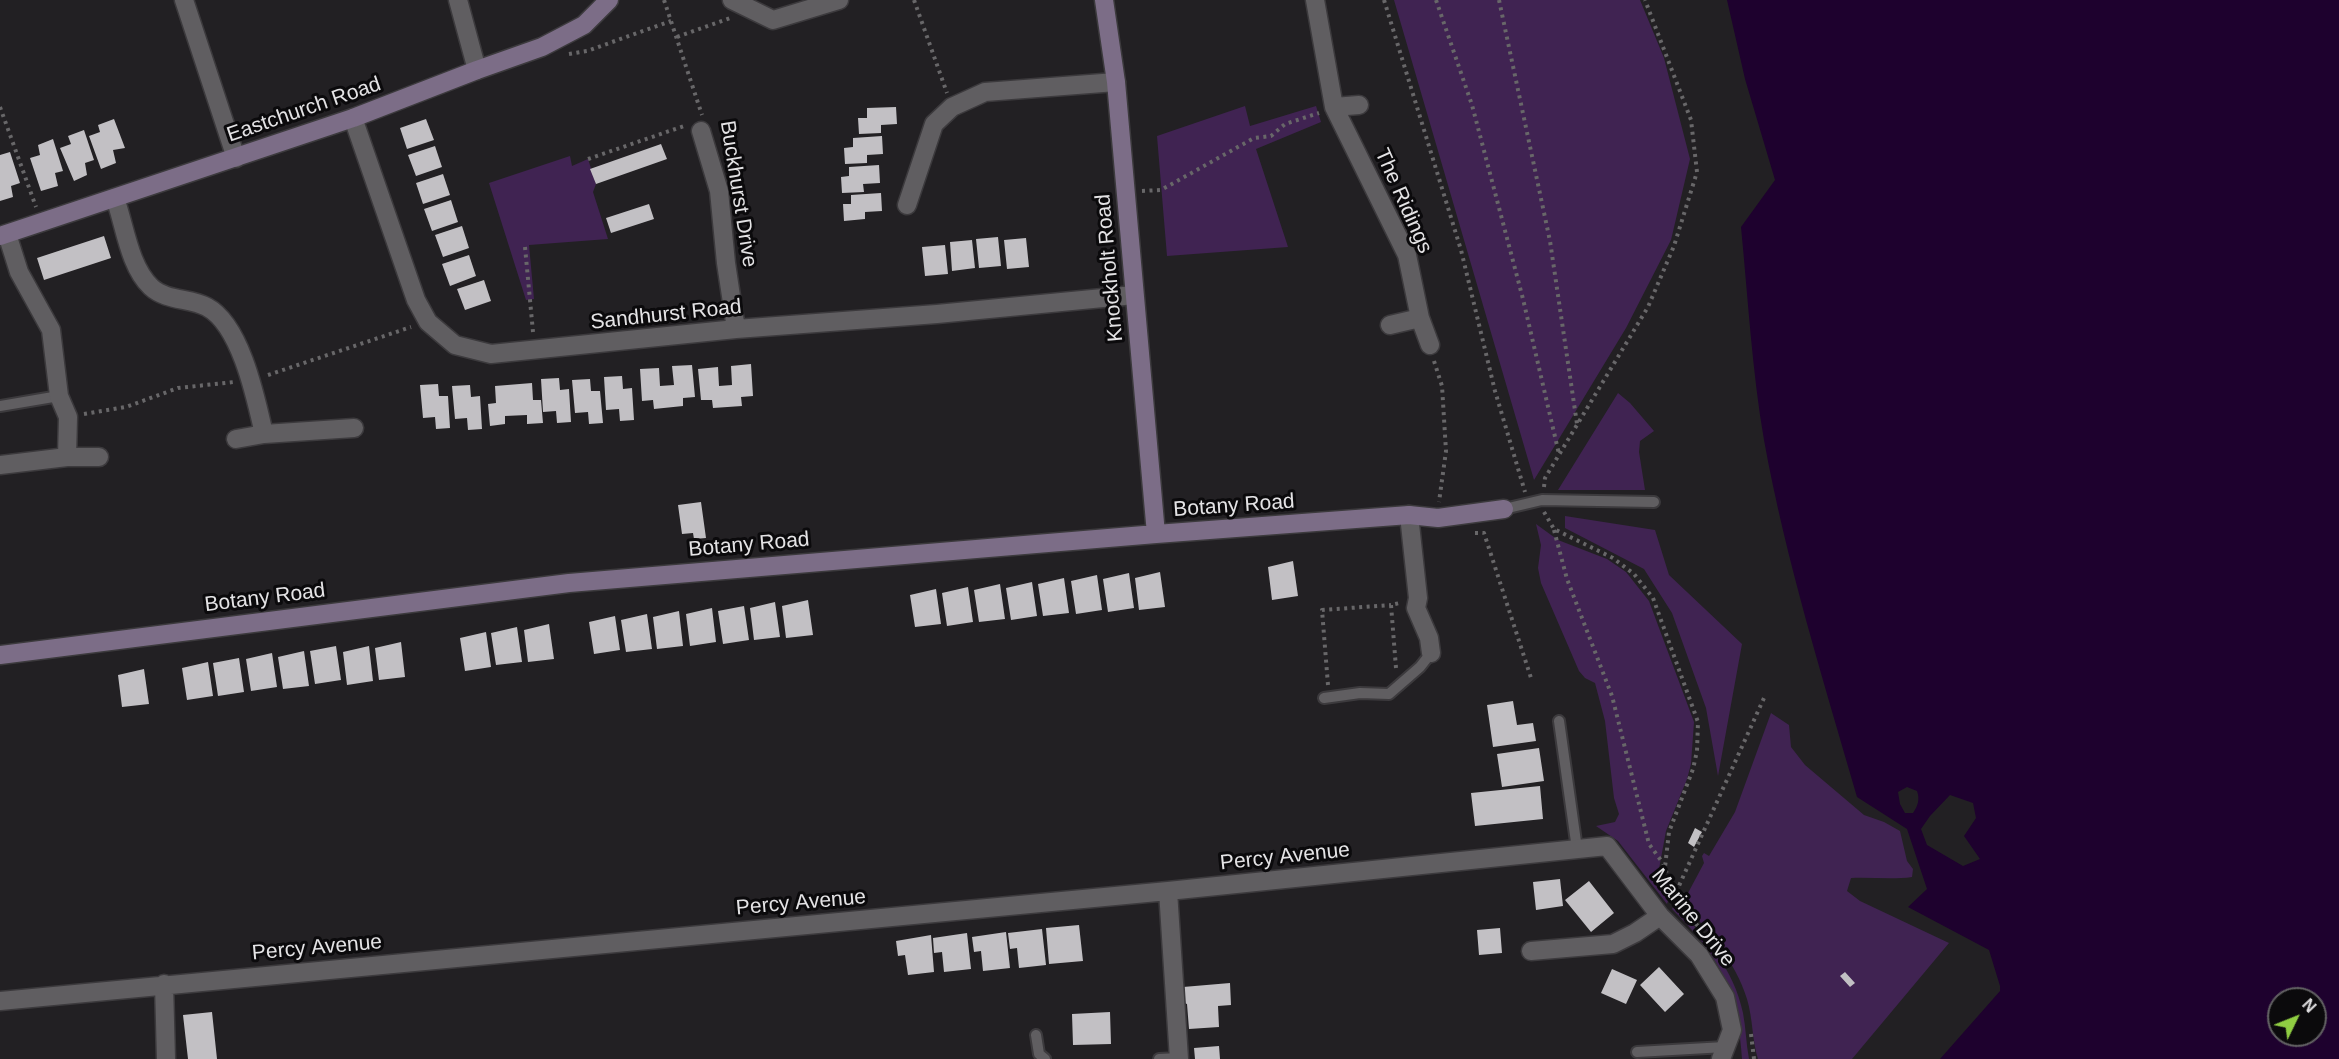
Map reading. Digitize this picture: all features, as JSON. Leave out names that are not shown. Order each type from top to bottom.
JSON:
[{"type":"street","points":[[184,0],[236,158]]},
{"type":"street","points":[[458,0],[477,70]]},
{"type":"street","name":"Eastchurch Road","points":[[3,235],[353,118],[543,47],[584,25],[609,0]]},
{"type":"street","points":[[732,0],[772,20],[839,0]]},
{"type":"street","name":"Knockholt Road","points":[[1104,0],[1116,82],[1127,191],[1156,534]]},
{"type":"street","name":"The Ridings","points":[[1315,0],[1334,107],[1407,255],[1420,318],[1430,345]]},
{"type":"street","points":[[907,205],[934,124],[952,107],[985,92],[1116,82]]},
{"type":"street","points":[[1334,107],[1359,105]]},
{"type":"street","name":"Sandhurst Road","points":[[353,118],[416,300],[429,322],[454,345],[490,354],[736,329],[937,314],[1134,295]]},
{"type":"street","name":"Buckhurst Drive","points":[[701,126],[719,190],[726,263],[736,329]]},
{"type":"street","points":[[115,198],[140,273],[153,288],[175,298],[206,307],[224,320],[252,380],[264,434]]},
{"type":"street","points":[[3,235],[19,272],[51,330],[59,396],[68,417],[67,457]]},
{"type":"street","points":[[1390,325],[1420,318]]},
{"type":"street","points":[[236,440],[264,434],[354,428]]},
{"type":"street","points":[[0,465],[67,457],[99,457]]},
{"type":"street","name":"Botany Road","points":[[0,655],[569,583],[1409,515],[1438,518],[1504,509]]},
{"type":"street","points":[[1409,515],[1418,598],[1416,608],[1429,638],[1431,653]]},
{"type":"street","name":"Percy Avenue","points":[[0,1001],[1168,891],[1607,846]]},
{"type":"street","name":"Marine Drive","points":[[1607,846],[1660,916],[1699,955],[1725,997],[1732,1030],[1723,1053]]},
{"type":"street","points":[[1168,891],[1179,1058]]},
{"type":"street","points":[[1531,951],[1613,944],[1635,933],[1660,916]]},
{"type":"street","points":[[164,984],[166,1059]]},
{"type":"lane","points":[[0,406],[59,396]]},
{"type":"lane","points":[[1504,509],[1542,500],[1654,502]]},
{"type":"lane","points":[[1327,693],[1389,694],[1420,667],[1431,653]]},
{"type":"lane","points":[[1559,721],[1577,849]]},
{"type":"lane","points":[[1036,1035],[1039,1054],[1045,1059]]},
{"type":"lane","points":[[1637,1052],[1723,1053]]},
{"type":"lane","points":[[1159,1059],[1179,1058]]},
{"type":"path","name":"Buckhurst Drive","points":[[664,0],[703,113],[701,126]]},
{"type":"path","points":[[914,0],[952,107]]},
{"type":"path","points":[[1384,0],[1461,250],[1495,391],[1528,503]]},
{"type":"path","points":[[1436,0],[1472,105],[1523,299],[1559,454]]},
{"type":"path","points":[[1499,0],[1550,241],[1577,424]]},
{"type":"path","points":[[1645,0],[1691,120],[1697,172],[1674,246],[1648,307],[1545,478],[1542,500],[1544,514],[1554,529],[1567,579],[1612,696],[1649,844],[1665,867]]},
{"type":"path","points":[[677,37],[752,10]]},
{"type":"path","points":[[543,47],[558,56],[587,51],[671,21]]},
{"type":"path","points":[[0,107],[42,222]]},
{"type":"path","points":[[1127,191],[1161,190],[1254,138],[1271,136],[1285,124],[1334,107]]},
{"type":"path","points":[[588,159],[701,126]]},
{"type":"path","points":[[525,247],[534,351]]},
{"type":"path","points":[[1430,345],[1442,386],[1446,451],[1438,518]]},
{"type":"path","points":[[1554,529],[1613,558],[1634,574],[1653,598],[1698,722],[1694,769],[1669,832],[1665,867],[1673,900],[1764,698]]},
{"type":"path","points":[[1473,533],[1484,532],[1532,681]]},
{"type":"path","points":[[1327,693],[1322,610],[1391,605]]},
{"type":"shaded area","points":[[1394,0],[1640,0],[1664,58],[1690,159],[1671,240],[1626,328],[1534,480]]},
{"type":"shaded area","points":[[1727,0],[2339,0],[2339,1059],[1940,1059],[2000,991],[2000,986],[1989,950],[1908,907],[1927,889],[1907,829],[1857,797],[1818,664],[1783,530],[1764,440],[1756,387],[1741,227],[1775,180],[1745,79]],"holes":[[[1907,787],[1917,791],[1916,808],[1913,813],[1905,813],[1900,804],[1898,792]],[[1950,795],[1973,803],[1976,818],[1964,836],[1980,859],[1963,866],[1927,845],[1921,829]]]},
{"type":"shaded area","points":[[1245,106],[1250,126],[1316,106],[1321,122],[1256,149],[1288,247],[1167,256],[1157,136]]},
{"type":"shaded area","points":[[570,156],[572,166],[588,159],[596,184],[593,192],[608,239],[529,245],[534,299],[526,300],[489,183]]},
{"type":"shaded area","points":[[1618,393],[1630,403],[1654,431],[1640,441],[1639,452],[1645,490],[1558,490]]},
{"type":"shaded area","points":[[1565,516],[1655,530],[1669,575],[1742,644],[1718,776],[1706,708],[1672,613],[1644,569],[1565,528]]},
{"type":"shaded area","points":[[1536,524],[1558,540],[1607,559],[1626,572],[1649,601],[1694,722],[1691,764],[1666,831],[1659,869],[1659,884],[1668,901],[1667,904],[1618,841],[1596,826],[1615,822],[1619,814],[1614,798],[1605,721],[1595,683],[1585,678],[1579,671],[1541,583],[1538,568],[1541,545]]},
{"type":"shaded area","points":[[1771,713],[1789,725],[1791,747],[1805,765],[1864,815],[1900,831],[1907,861],[1913,869],[1912,877],[1851,878],[1847,891],[1860,901],[1949,943],[1852,1059],[1758,1059],[1749,1007],[1742,985],[1720,946],[1681,900],[1688,893],[1704,863],[1702,856],[1704,853],[1709,856],[1735,812]]},
{"type":"shaded area","points":[[1674,905],[1717,954],[1733,982],[1743,1013],[1749,1059],[1742,1059],[1736,1014],[1724,976],[1703,943],[1672,909]]},
{"type":"building","points":[[896,107],[897,124],[881,125],[881,133],[859,134],[858,118],[867,118],[867,108]]},
{"type":"building","points":[[114,119],[125,148],[113,150],[116,163],[101,169],[89,136],[100,132],[98,125]]},
{"type":"building","points":[[426,119],[434,140],[407,149],[400,128]]},
{"type":"building","points":[[84,130],[94,160],[85,163],[87,175],[74,181],[60,148],[71,144],[68,136]]},
{"type":"building","points":[[882,136],[883,154],[867,155],[867,163],[845,164],[844,148],[853,147],[853,138]]},
{"type":"building","points":[[53,139],[63,171],[55,173],[58,186],[41,191],[30,158],[40,155],[38,145]]},
{"type":"building","points":[[661,144],[667,159],[596,184],[590,169]]},
{"type":"building","points":[[435,146],[442,167],[416,176],[408,155]]},
{"type":"building","points":[[10,152],[20,183],[11,186],[13,197],[0,201],[0,155]]},
{"type":"building","points":[[879,165],[880,183],[863,184],[864,192],[842,193],[841,177],[849,176],[849,167]]},
{"type":"building","points":[[443,174],[450,195],[423,204],[416,183]]},
{"type":"building","points":[[881,193],[882,211],[865,212],[865,219],[844,221],[843,204],[851,204],[851,195]]},
{"type":"building","points":[[451,200],[458,222],[432,231],[424,209]]},
{"type":"building","points":[[649,204],[654,219],[611,233],[606,218]]},
{"type":"building","points":[[462,226],[469,248],[443,257],[435,235]]},
{"type":"building","points":[[104,236],[111,258],[44,280],[37,258]]},
{"type":"building","points":[[998,237],[1001,266],[979,268],[976,239]]},
{"type":"building","points":[[1026,238],[1029,267],[1007,269],[1004,240]]},
{"type":"building","points":[[972,240],[975,268],[952,271],[950,242]]},
{"type":"building","points":[[945,245],[948,274],[925,276],[922,247]]},
{"type":"building","points":[[469,255],[476,276],[450,286],[442,264]]},
{"type":"building","points":[[484,280],[491,301],[465,310],[457,289]]},
{"type":"building","points":[[751,364],[753,396],[741,397],[742,406],[713,408],[712,400],[701,400],[698,369],[718,367],[719,386],[732,385],[731,366]]},
{"type":"building","points":[[692,365],[695,397],[683,398],[683,406],[654,409],[653,400],[642,401],[640,369],[659,368],[660,386],[674,385],[672,366]]},
{"type":"building","points":[[622,376],[623,389],[632,388],[634,420],[620,421],[619,409],[606,410],[604,377]]},
{"type":"building","points":[[559,378],[560,390],[569,389],[571,422],[557,423],[556,411],[543,412],[541,379]]},
{"type":"building","points":[[590,379],[591,391],[600,391],[603,423],[589,424],[588,412],[575,413],[572,380]]},
{"type":"building","points":[[532,383],[533,400],[541,400],[543,423],[527,424],[527,415],[505,416],[505,424],[490,426],[488,404],[496,403],[495,386]]},
{"type":"building","points":[[438,384],[439,396],[448,396],[450,428],[436,429],[435,417],[423,418],[420,385]]},
{"type":"building","points":[[470,385],[471,397],[480,396],[482,429],[468,430],[467,418],[455,419],[452,386]]},
{"type":"building","points":[[701,502],[706,538],[694,539],[693,533],[682,534],[678,505]]},
{"type":"building","points":[[1293,561],[1298,596],[1272,600],[1268,567]]},
{"type":"building","points":[[1160,572],[1165,607],[1139,610],[1135,578]]},
{"type":"building","points":[[1129,573],[1134,608],[1108,612],[1103,579]]},
{"type":"building","points":[[1097,575],[1102,610],[1076,614],[1071,581]]},
{"type":"building","points":[[1064,578],[1069,613],[1043,616],[1038,584]]},
{"type":"building","points":[[1032,582],[1037,616],[1011,620],[1006,588]]},
{"type":"building","points":[[1000,584],[1005,619],[979,622],[974,590]]},
{"type":"building","points":[[968,587],[973,622],[947,626],[942,593]]},
{"type":"building","points":[[936,589],[941,624],[915,627],[910,595]]},
{"type":"building","points":[[808,600],[813,635],[786,638],[782,606]]},
{"type":"building","points":[[775,602],[780,637],[754,640],[750,608]]},
{"type":"building","points":[[744,606],[749,640],[723,644],[718,611]]},
{"type":"building","points":[[712,608],[716,642],[690,646],[686,614]]},
{"type":"building","points":[[679,611],[683,646],[657,649],[653,617]]},
{"type":"building","points":[[647,614],[652,649],[626,652],[621,620]]},
{"type":"building","points":[[615,616],[620,650],[594,654],[589,622]]},
{"type":"building","points":[[549,624],[554,659],[528,662],[524,630]]},
{"type":"building","points":[[517,627],[522,662],[496,665],[491,633]]},
{"type":"building","points":[[486,632],[491,667],[465,671],[460,638]]},
{"type":"building","points":[[401,642],[405,677],[379,680],[375,648]]},
{"type":"building","points":[[336,646],[341,680],[315,684],[310,651]]},
{"type":"building","points":[[369,646],[373,681],[347,685],[343,652]]},
{"type":"building","points":[[304,651],[309,686],[283,689],[278,657]]},
{"type":"building","points":[[272,653],[277,687],[251,691],[246,659]]},
{"type":"building","points":[[239,658],[244,692],[218,696],[213,663]]},
{"type":"building","points":[[208,662],[213,696],[187,700],[182,668]]},
{"type":"building","points":[[144,669],[149,704],[122,707],[118,675]]},
{"type":"building","points":[[1513,701],[1517,725],[1533,723],[1536,741],[1493,747],[1487,705]]},
{"type":"building","points":[[1539,748],[1544,781],[1502,787],[1497,754]]},
{"type":"building","points":[[1540,786],[1543,819],[1475,826],[1471,793]]},
{"type":"building","points":[[1695,828],[1702,832],[1694,847],[1688,843]]},
{"type":"building","points":[[1560,879],[1563,906],[1536,910],[1533,882]]},
{"type":"building","points":[[1589,881],[1614,913],[1591,932],[1565,900]]},
{"type":"building","points":[[1079,925],[1083,961],[1049,964],[1046,928]]},
{"type":"building","points":[[1500,928],[1502,953],[1479,955],[1477,930]]},
{"type":"building","points":[[1042,929],[1046,965],[1019,968],[1017,948],[1010,949],[1008,933]]},
{"type":"building","points":[[1006,932],[1010,968],[983,971],[981,951],[974,952],[972,937]]},
{"type":"building","points":[[967,933],[971,969],[944,972],[942,952],[934,953],[933,938]]},
{"type":"building","points":[[931,935],[934,972],[908,975],[905,955],[898,956],[896,941]]},
{"type":"building","points":[[1659,967],[1684,994],[1665,1012],[1640,985]]},
{"type":"building","points":[[1612,969],[1637,980],[1626,1004],[1601,993]]},
{"type":"building","points":[[1845,972],[1855,983],[1850,987],[1840,976]]},
{"type":"building","points":[[1230,983],[1231,1005],[1218,1006],[1219,1027],[1189,1029],[1183,987]]},
{"type":"building","points":[[212,1012],[217,1059],[188,1059],[183,1015]]},
{"type":"building","points":[[1110,1012],[1111,1044],[1073,1045],[1072,1014]]},
{"type":"building","points":[[1219,1046],[1220,1059],[1195,1059],[1194,1048]]}]
